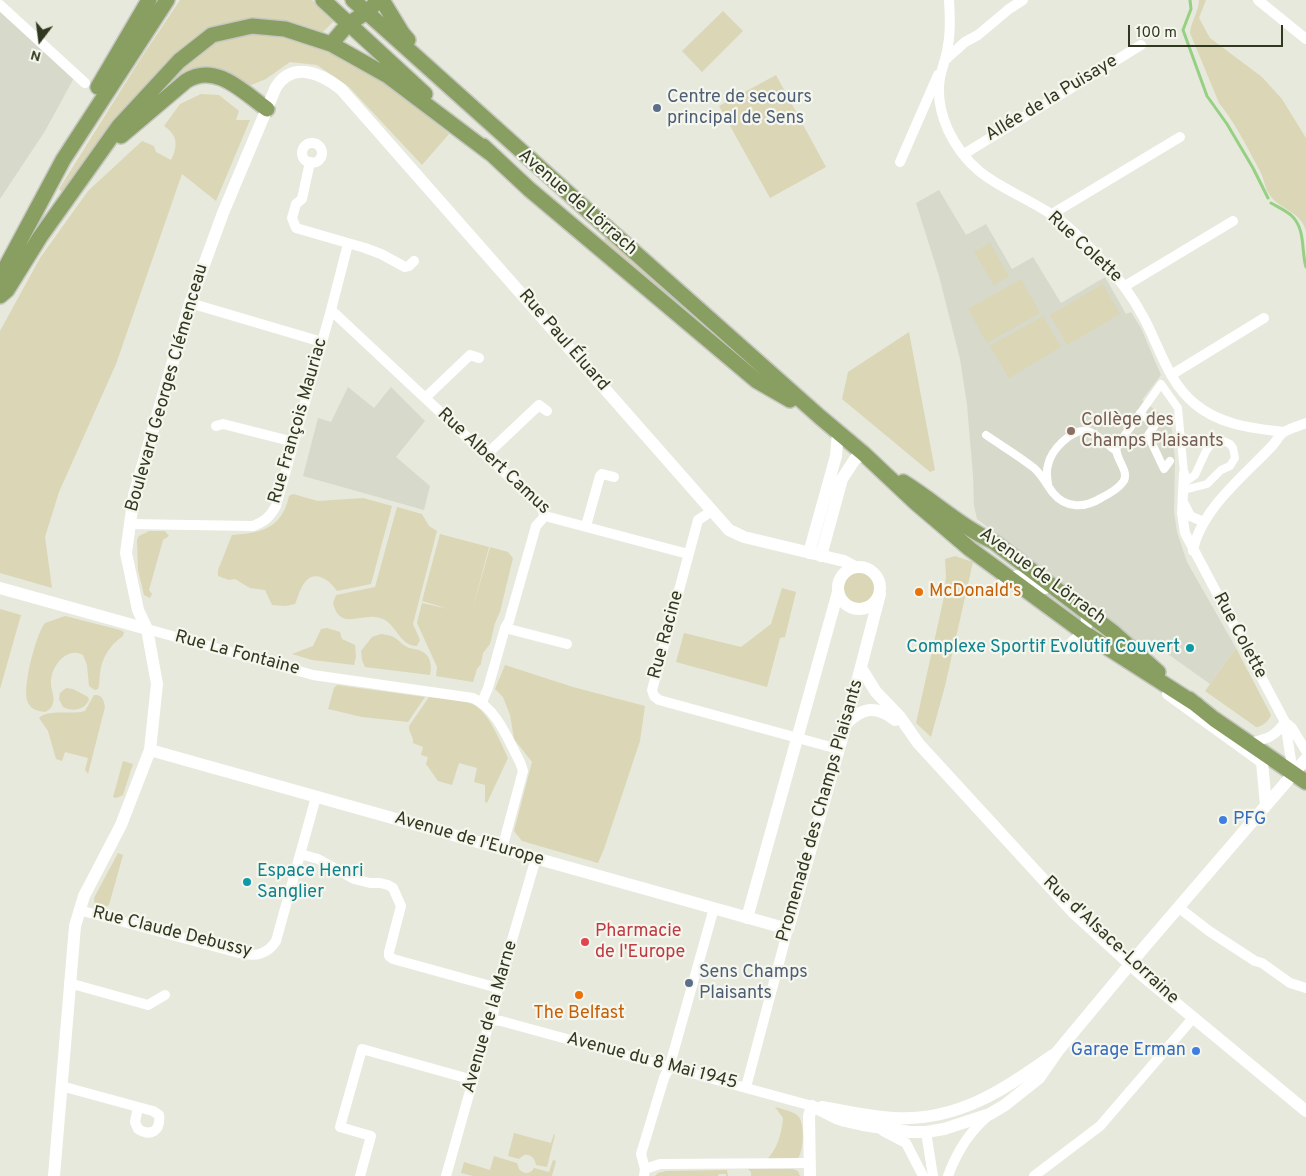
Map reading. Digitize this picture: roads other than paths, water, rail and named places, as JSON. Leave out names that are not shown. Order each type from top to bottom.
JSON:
[{"type":"main road","points":[[63,160],[68,139],[149,0]]},
{"type":"main road","points":[[0,278],[63,160],[168,0]]},
{"type":"main road","name":"Avenue de Lörrach","points":[[323,0],[490,153],[570,210],[820,417],[864,454],[916,503],[1006,582],[1197,705],[1248,743],[1306,782]]},
{"type":"main road","name":"Avenue de Lörrach","points":[[354,0],[457,92],[570,210],[757,381],[820,417]]},
{"type":"main road","points":[[331,44],[348,24],[367,12],[380,0],[402,33],[457,92]]},
{"type":"main road","points":[[0,296],[7,290],[40,237],[118,126],[179,61],[212,35],[252,26],[285,29],[331,44],[388,76],[490,153]]},
{"type":"main road","points":[[99,151],[124,134],[186,81],[197,75],[205,74],[218,77],[237,87],[267,109]]},
{"type":"main road","name":"Avenue de Lörrach","points":[[876,465],[929,498],[977,534],[994,542],[1040,576],[1114,633],[1197,705]]},
{"type":"street","name":"Rue Colette","points":[[949,0],[950,32],[940,79],[940,98],[947,126],[964,154],[978,171],[991,181],[1052,214],[1095,253],[1125,286],[1152,334],[1170,375],[1184,394],[1196,405],[1220,419],[1242,427],[1283,432]]},
{"type":"street","points":[[900,162],[944,61],[965,42],[978,35],[1023,0]]},
{"type":"street","points":[[1258,0],[1306,39]]},
{"type":"street","points":[[0,5],[85,83]]},
{"type":"street","name":"Allée de la Puisaye","points":[[964,154],[1141,45]]},
{"type":"street","name":"Boulevard Georges Clémenceau","points":[[54,1176],[69,983],[74,935],[79,910],[84,896],[121,825],[150,750],[157,684],[147,629],[138,610],[126,553],[134,495],[190,303],[223,213],[281,80],[292,73],[310,73],[322,76],[341,89]]},
{"type":"street","name":"Rue Paul Éluard","points":[[341,89],[729,530],[744,537],[815,555]]},
{"type":"street","points":[[1052,214],[1180,137]]},
{"type":"street","points":[[310,162],[302,199],[296,204],[292,218],[296,228],[381,254],[404,267],[410,266],[414,261]]},
{"type":"street","points":[[1125,286],[1233,221]]},
{"type":"street","name":"Rue François Mauriac","points":[[129,524],[253,526],[266,519],[276,506],[348,244]]},
{"type":"street","points":[[190,303],[322,342]]},
{"type":"street","name":"Rue Albert Camus","points":[[331,310],[541,507],[545,516],[688,554]]},
{"type":"street","points":[[1170,375],[1264,318]]},
{"type":"street","points":[[425,398],[470,355],[479,358]]},
{"type":"street","points":[[1116,451],[1161,384],[1178,408],[1183,451],[1184,482]]},
{"type":"street","points":[[486,455],[539,405],[547,411]]},
{"type":"street","points":[[1140,413],[1155,425],[1148,435],[1164,469],[1170,461]]},
{"type":"street","points":[[1193,551],[1198,533],[1204,522],[1233,485],[1273,445],[1283,432],[1306,423]]},
{"type":"street","points":[[216,426],[223,424],[294,442]]},
{"type":"street","points":[[986,435],[1036,470],[1054,493],[1068,504],[1086,506],[1094,503],[1113,491],[1124,481],[1125,473],[1116,451],[1089,432],[1081,431],[1072,435],[1050,456],[1048,484]]},
{"type":"street","points":[[815,555],[836,456],[838,432]]},
{"type":"street","points":[[1221,440],[1226,441],[1233,448],[1235,458],[1230,466],[1221,470],[1207,484],[1184,482],[1195,475],[1206,451],[1212,443],[1221,440]]},
{"type":"street","points":[[815,555],[842,479],[855,459],[864,454]]},
{"type":"street","points":[[586,526],[600,476],[602,474],[614,477]]},
{"type":"street","name":"Rue Colette","points":[[1184,482],[1182,512],[1185,533],[1285,722],[1293,773]]},
{"type":"street","points":[[1183,501],[1190,516],[1204,522]]},
{"type":"street","name":"Rue Racine","points":[[712,511],[698,520],[652,690],[654,696],[659,700],[838,749]]},
{"type":"street","points":[[502,849],[523,771],[520,762],[490,710],[482,702],[509,620],[536,526],[545,516]]},
{"type":"street","points":[[815,555],[844,561],[856,567],[866,568],[876,575],[881,587],[880,594],[872,605],[858,609],[845,604],[838,592]]},
{"type":"street","points":[[815,555],[835,565],[841,577]]},
{"type":"street","points":[[747,918],[838,592],[838,582],[844,572],[856,567]]},
{"type":"street","points":[[1006,582],[1017,576],[1035,580],[1061,600],[1085,611],[1088,624],[1083,632],[1067,648]]},
{"type":"street","points":[[0,588],[147,629]]},
{"type":"street","name":"Promenade des Champs Plaisants","points":[[746,1087],[880,594]]},
{"type":"street","points":[[505,628],[567,644]]},
{"type":"street","name":"Rue La Fontaine","points":[[147,629],[313,675],[473,698],[482,702]]},
{"type":"street","points":[[1083,632],[1262,762],[1266,805]]},
{"type":"street","name":"Rue d'Alsace-Lorraine","points":[[861,668],[876,692],[900,717],[909,732]]},
{"type":"street","name":"Rue d'Alsace-Lorraine","points":[[846,724],[853,716],[874,710],[885,712],[909,732],[1073,912],[1193,1018],[1306,1111]]},
{"type":"street","name":"Rue Colette","points":[[1285,722],[1292,728],[1306,751]]},
{"type":"street","points":[[1248,743],[1269,738],[1279,731],[1285,722]]},
{"type":"street","name":"Avenue de l'Europe","points":[[150,750],[788,929]]},
{"type":"street","points":[[948,1176],[964,1141],[976,1126],[1039,1078],[1057,1052],[1130,963],[1306,759]]},
{"type":"street","points":[[316,797],[300,854],[318,860],[354,880],[380,883],[393,888],[401,906],[389,956],[393,959],[498,988]]},
{"type":"street","name":"Rue Claude Debussy","points":[[79,910],[256,956],[264,953],[276,941],[300,854]]},
{"type":"street","name":"Avenue de la Marne","points":[[446,1176],[488,1027],[492,1020],[498,988],[536,858]]},
{"type":"street","points":[[1178,907],[1255,961],[1262,963],[1290,983],[1306,988]]},
{"type":"street","points":[[714,908],[669,1068],[664,1078],[641,1154],[644,1161],[644,1172],[660,1164],[810,1163]]},
{"type":"street","points":[[69,983],[148,1005],[165,995]]},
{"type":"street","points":[[1034,1176],[1100,1126],[1193,1018]]},
{"type":"street","name":"Avenue du 8 Mai 1945","points":[[492,1020],[812,1106]]},
{"type":"street","points":[[360,1176],[371,1136],[340,1127],[362,1049],[473,1080]]},
{"type":"street","points":[[812,1106],[874,1117],[916,1118],[944,1113],[987,1098],[1057,1052]]},
{"type":"street","points":[[61,1086],[138,1107]]},
{"type":"street","points":[[812,1106],[836,1118],[908,1137],[944,1129],[990,1114]]},
{"type":"street","points":[[810,1176],[810,1116],[812,1106]]},
{"type":"street","points":[[916,1118],[926,1132],[933,1176]]},
{"type":"street","points":[[916,1118],[908,1137],[922,1176]]},
{"type":"waterway","points":[[1190,0],[1191,9],[1183,30],[1207,96],[1227,124],[1268,198]]},
{"type":"waterway","points":[[1271,203],[1288,212],[1296,222],[1301,234],[1306,267]]},
{"type":"place","name":"Centre de secours principal de Sens","points":[[657,108]]},
{"type":"place","name":"Collège des Champs Plaisants","points":[[1071,431]]},
{"type":"place","name":"McDonald's","points":[[919,592]]},
{"type":"place","name":"Complexe Sportif Evolutif Couvert","points":[[1190,648]]},
{"type":"place","name":"PFG","points":[[1223,820]]},
{"type":"place","name":"Espace Henri Sanglier","points":[[247,882]]},
{"type":"place","name":"Pharmacie de l'Europe","points":[[585,942]]},
{"type":"place","name":"Sens Champs Plaisants","points":[[689,983]]},
{"type":"place","name":"The Belfast","points":[[579,995]]},
{"type":"place","name":"Garage Erman","points":[[1196,1051]]}]
